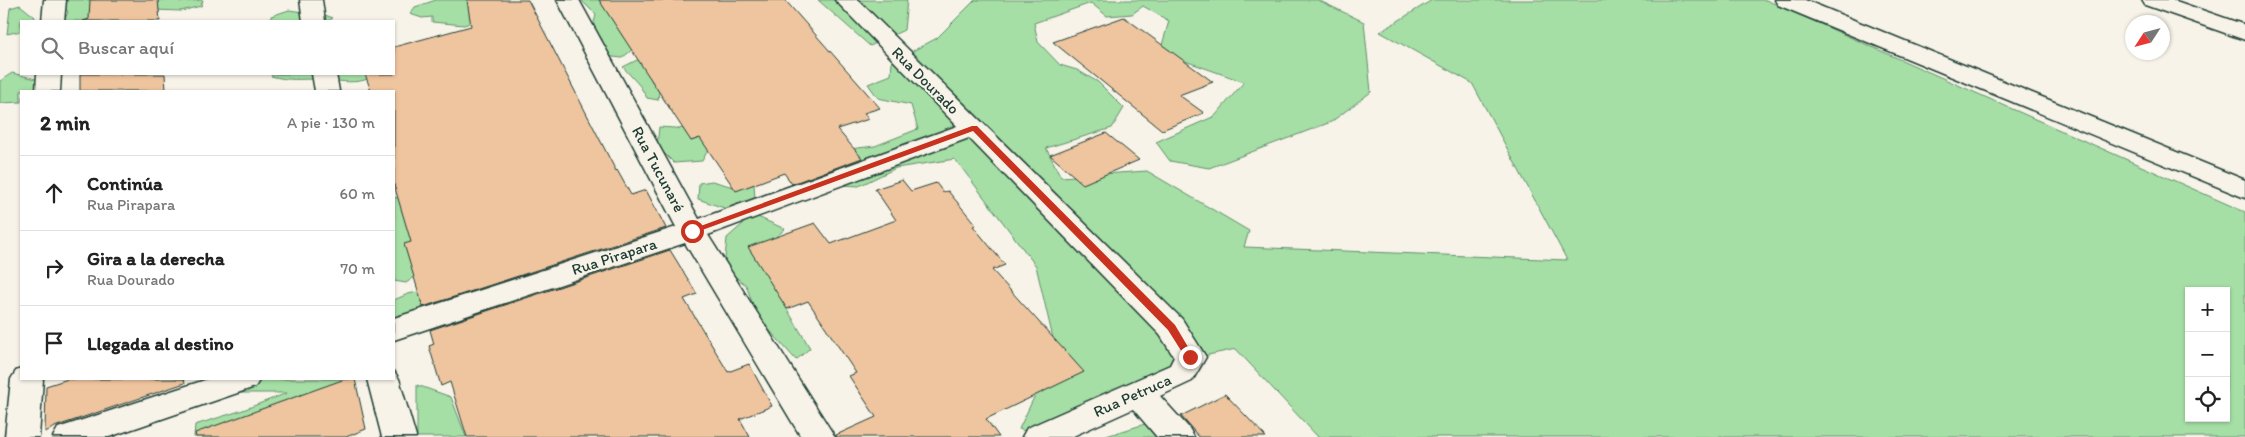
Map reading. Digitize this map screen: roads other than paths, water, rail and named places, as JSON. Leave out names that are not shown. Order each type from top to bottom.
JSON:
[{"type":"street","points":[[53,20],[55,0]]},
{"type":"street","points":[[311,0],[314,20]]},
{"type":"street","name":"Rua Tucunaré","points":[[568,0],[692,231],[818,437]]},
{"type":"street","name":"Rua Dourado","points":[[846,0],[1171,327],[1190,357]]},
{"type":"street","points":[[1786,0],[2245,190]]},
{"type":"street","points":[[2154,0],[2245,33]]},
{"type":"street","points":[[48,90],[50,75]]},
{"type":"street","points":[[324,75],[327,90]]},
{"type":"street","name":"Rua Pirapara","points":[[395,329],[692,231],[974,128]]},
{"type":"street","name":"Rua Petruca","points":[[1039,437],[1182,373],[1190,357]]},
{"type":"street","points":[[22,437],[26,380]]},
{"type":"street","points":[[70,437],[241,380]]},
{"type":"street","points":[[383,380],[400,437]]},
{"type":"street","points":[[1137,392],[1177,437]]}]
